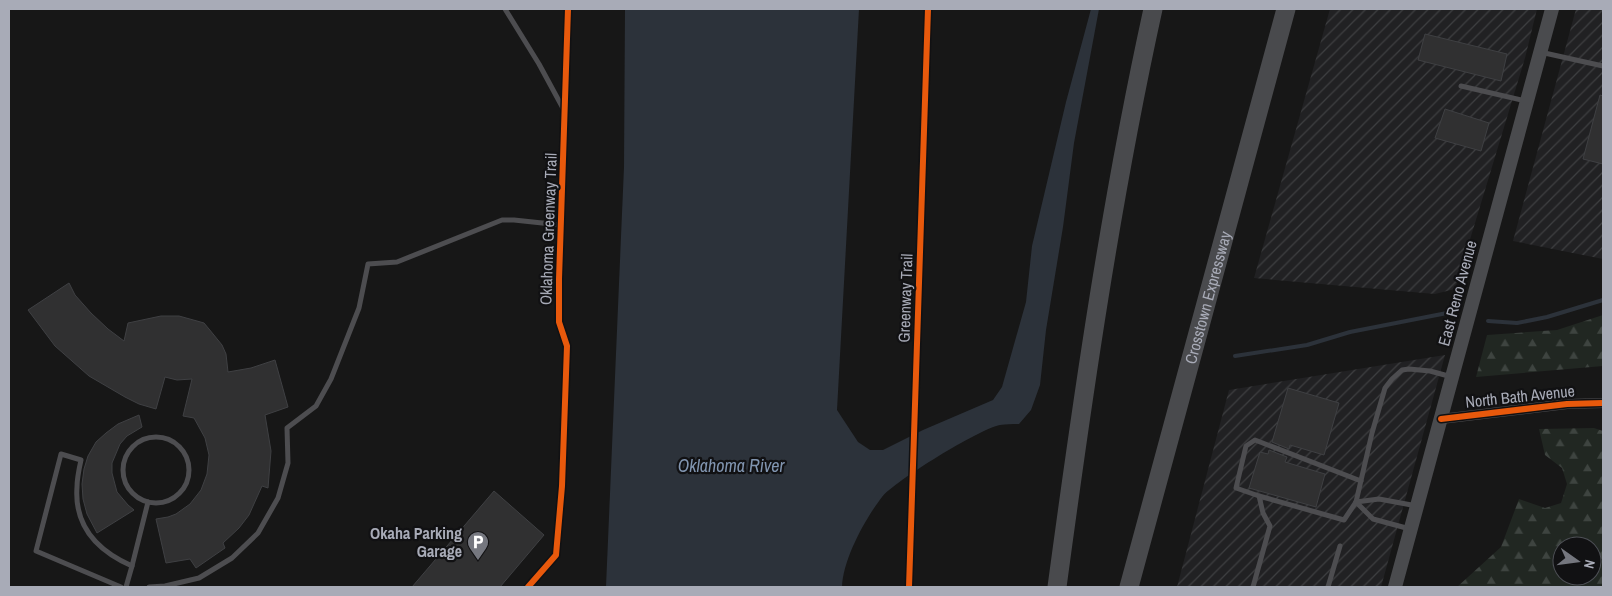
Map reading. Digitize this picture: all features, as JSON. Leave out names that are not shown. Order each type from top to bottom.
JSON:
[{"type":"highway","points":[[1057,587],[1079,426],[1105,265],[1153,9]]},
{"type":"highway","name":"Crosstown Expressway","points":[[1129,587],[1286,9]]},
{"type":"main road","name":"East Reno Avenue","points":[[1395,587],[1552,9]]},
{"type":"street","name":"North Bath Avenue","points":[[1441,419],[1567,404],[1603,402]]},
{"type":"lane","points":[[505,9],[539,64],[565,112]]},
{"type":"lane","points":[[1540,52],[1603,66]]},
{"type":"lane","points":[[1461,86],[1527,102]]},
{"type":"lane","points":[[149,587],[165,586],[199,578],[232,558],[258,533],[278,498],[288,463],[287,428],[316,406],[331,379],[359,308],[368,264],[397,262],[502,220],[561,225]]},
{"type":"lane","points":[[1361,478],[1255,440],[1246,446],[1236,488],[1344,520],[1356,502],[1372,433],[1385,388],[1402,370],[1430,371],[1452,377]]},
{"type":"lane","points":[[158,436],[169,439],[186,454],[189,476],[185,487],[178,496],[157,504],[148,502],[136,497],[129,490],[124,480],[124,459],[137,442],[158,436]]},
{"type":"lane","points":[[121,587],[36,551],[61,454],[81,460],[77,503],[81,519],[93,540],[106,552],[132,566]]},
{"type":"lane","points":[[1253,587],[1270,526],[1259,496]]},
{"type":"lane","points":[[1356,502],[1379,499],[1417,506]]},
{"type":"lane","points":[[126,587],[148,502]]},
{"type":"lane","points":[[1356,502],[1373,519],[1411,530]]},
{"type":"lane","points":[[1328,587],[1340,546]]},
{"type":"shaded area","points":[[1330,9],[1537,9],[1525,58],[1455,289],[1435,294],[1254,278]]},
{"type":"shaded area","points":[[1576,9],[1603,9],[1603,259],[1513,241]]},
{"type":"shaded area","points":[[1445,355],[1381,587],[1177,587],[1229,390]]},
{"type":"green space","points":[[1603,315],[1603,366],[1476,377],[1487,335],[1557,330]]},
{"type":"green space","points":[[1594,428],[1603,431],[1603,587],[1457,587],[1501,547],[1519,499],[1545,508],[1561,503],[1567,484],[1562,468],[1545,455],[1539,429]]},
{"type":"water","name":"Oklahoma River","points":[[625,9],[859,9],[837,410],[858,442],[870,450],[883,450],[923,430],[993,400],[1002,387],[1026,302],[1032,246],[1066,102],[1091,9],[1099,9],[1074,143],[1063,227],[1046,330],[1040,385],[1031,410],[1019,424],[1000,425],[957,445],[890,489],[875,506],[856,540],[846,564],[842,587],[606,587],[624,167]]},
{"type":"building","points":[[1425,34],[1507,54],[1501,81],[1418,60]]},
{"type":"building","points":[[1600,95],[1603,96],[1603,164],[1583,159]]},
{"type":"building","points":[[1445,109],[1489,123],[1481,151],[1435,138]]},
{"type":"building","points":[[69,283],[75,295],[91,313],[124,341],[128,323],[161,316],[179,316],[204,323],[222,345],[226,354],[228,372],[251,368],[275,360],[288,407],[265,415],[271,451],[268,488],[262,486],[249,515],[239,528],[223,543],[225,548],[196,568],[190,559],[166,563],[156,519],[176,514],[190,504],[201,490],[207,474],[209,455],[205,438],[194,418],[183,416],[192,379],[177,380],[165,377],[156,409],[139,404],[89,376],[55,346],[28,310]]},
{"type":"building","points":[[1288,388],[1339,403],[1324,455],[1290,445],[1289,449],[1272,442]]},
{"type":"building","points":[[139,415],[142,427],[127,436],[120,444],[112,463],[112,473],[117,492],[134,510],[97,533],[87,514],[83,499],[82,484],[88,456],[96,442],[106,433],[118,424]]},
{"type":"building","points":[[1269,450],[1287,457],[1285,462],[1325,474],[1316,507],[1249,488],[1260,452],[1268,454]]},
{"type":"building","name":"Okaha Parking Garage","points":[[494,491],[544,535],[500,587],[412,587]]},
{"type":"waterway","points":[[1488,321],[1517,323],[1547,317],[1603,300]]},
{"type":"waterway","points":[[1235,356],[1307,345],[1350,332],[1447,313]]},
{"type":"cycle path","name":"Oklahoma Greenway Trail","points":[[528,587],[556,555],[562,486],[567,346],[559,322],[559,279],[568,9]]},
{"type":"cycle path","name":"Greenway Trail","points":[[909,587],[928,9]]},
{"type":"cycle path","points":[[1441,419],[1567,404],[1603,403]]},
{"type":"place","name":"Okaha Parking Garage","points":[[478,561]]}]
